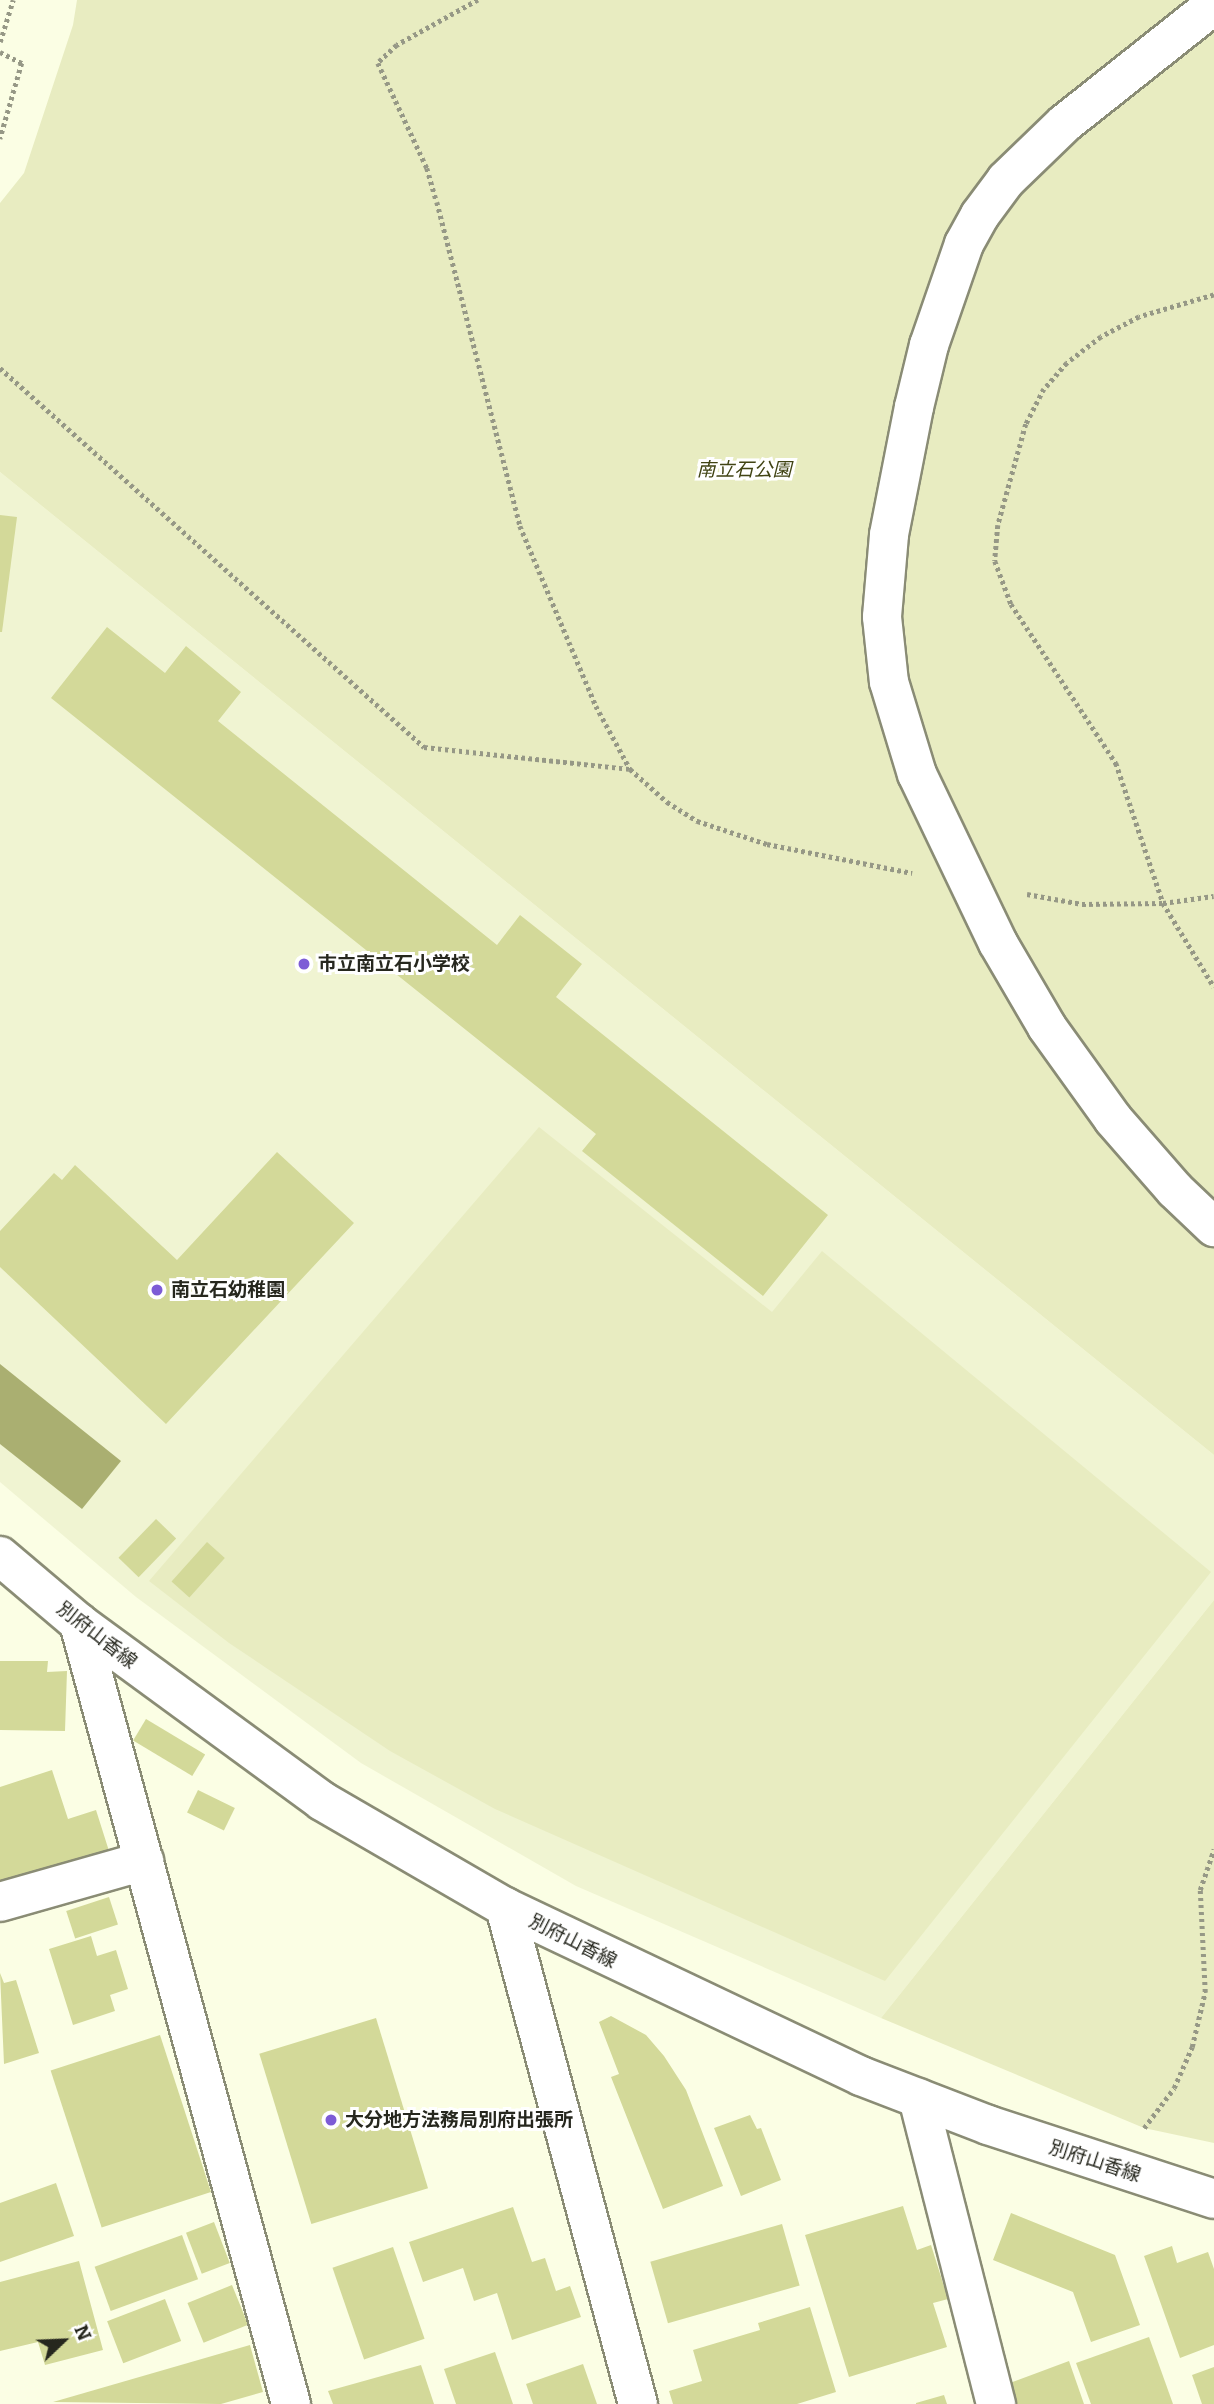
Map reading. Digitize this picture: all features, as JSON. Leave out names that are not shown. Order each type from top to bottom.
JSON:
[{"type":"street","points":[[1214,5],[1064,124],[1006,180],[964,244],[929,345],[889,536],[883,580],[883,651],[917,774],[969,884],[1033,1003],[1085,1081],[1175,1190],[1214,1227]]},
{"type":"street","name":"別府山香線","points":[[0,1556],[79,1623],[321,1801],[505,1907],[627,1969],[918,2098],[1214,2199]]},
{"type":"street","points":[[79,1623],[291,2404]]},
{"type":"street","points":[[0,1902],[144,1861]]},
{"type":"street","points":[[505,1907],[638,2404]]},
{"type":"street","points":[[918,2098],[996,2404]]},
{"type":"path","points":[[0,42],[13,0]]},
{"type":"path","points":[[478,0],[397,45],[378,63],[427,168],[520,526],[596,706],[630,769],[667,802],[732,835],[969,884],[1082,904],[1163,903],[1214,896]]},
{"type":"path","points":[[0,52],[22,63],[0,139]]},
{"type":"path","points":[[1214,295],[1139,317],[1067,363],[1044,390],[1026,424],[998,525],[996,561],[1011,604],[1115,763],[1163,903],[1214,987]]},
{"type":"path","points":[[0,368],[424,747],[630,769]]},
{"type":"path","points":[[1144,2128],[1174,2088],[1192,2047],[1205,1992],[1200,1890],[1214,1849]]},
{"type":"shaded area","name":"市立南立石小学校","points":[[0,472],[1214,1455],[1214,1600],[881,2018],[576,1886],[361,1763],[136,1597],[0,1482]]},
{"type":"shaded area","points":[[0,1364],[121,1461],[82,1509],[0,1444]]},
{"type":"green space","name":"南立石公園","points":[[77,0],[1214,0],[1214,1455],[0,472],[0,203],[24,173],[73,25]]},
{"type":"green space","points":[[539,1127],[772,1312],[822,1251],[1211,1572],[885,1981],[495,1809],[390,1751],[229,1643],[149,1581]]},
{"type":"green space","points":[[1214,1600],[1214,2143],[1144,2128],[881,2018]]},
{"type":"building","points":[[0,515],[17,517],[2,632],[0,632]]},
{"type":"building","points":[[107,627],[165,673],[186,646],[241,692],[218,721],[497,945],[520,915],[582,964],[556,997],[828,1215],[763,1296],[582,1151],[596,1134],[51,698]]},
{"type":"building","points":[[277,1152],[354,1223],[166,1424],[0,1267],[0,1231],[54,1173],[62,1180],[75,1165],[177,1260]]},
{"type":"building","points":[[156,1519],[176,1538],[139,1577],[118,1558]]},
{"type":"building","points":[[207,1542],[225,1558],[189,1597],[172,1581]]},
{"type":"building","points":[[0,1661],[48,1661],[47,1672],[67,1671],[65,1731],[0,1730]]},
{"type":"building","points":[[146,1719],[205,1755],[192,1776],[133,1740]]},
{"type":"building","points":[[52,1770],[68,1819],[96,1810],[109,1851],[0,1886],[0,1787]]},
{"type":"building","points":[[198,1790],[235,1808],[224,1830],[187,1812]]},
{"type":"building","points":[[109,1897],[118,1925],[75,1938],[66,1911]]},
{"type":"building","points":[[91,1936],[97,1956],[116,1950],[128,1989],[110,1995],[115,2011],[73,2025],[49,1949]]},
{"type":"building","points":[[0,1973],[4,1983],[16,1980],[39,2053],[4,2064]]},
{"type":"building","points":[[611,2016],[646,2035],[664,2056],[686,2090],[723,2186],[663,2209],[611,2077],[619,2074],[599,2022]]},
{"type":"building","points":[[376,2018],[428,2188],[311,2224],[259,2054]]},
{"type":"building","points":[[160,2035],[211,2192],[102,2227],[51,2071]]},
{"type":"building","points":[[750,2115],[757,2129],[761,2128],[781,2180],[741,2196],[714,2128]]},
{"type":"building","points":[[56,2183],[74,2236],[0,2262],[0,2203]]},
{"type":"building","points":[[903,2206],[917,2250],[931,2245],[948,2299],[933,2303],[947,2347],[849,2377],[805,2235]]},
{"type":"building","points":[[513,2207],[532,2262],[545,2258],[556,2291],[570,2286],[581,2317],[512,2340],[497,2293],[474,2301],[463,2268],[423,2282],[409,2242]]},
{"type":"building","points":[[1011,2213],[1115,2255],[1140,2325],[1091,2342],[1073,2292],[993,2260]]},
{"type":"building","points":[[214,2222],[230,2263],[202,2274],[186,2233]]},
{"type":"building","points":[[782,2224],[800,2286],[668,2323],[650,2262]]},
{"type":"building","points":[[182,2235],[198,2279],[111,2311],[95,2267]]},
{"type":"building","points":[[1172,2246],[1177,2263],[1208,2252],[1214,2269],[1214,2345],[1180,2358],[1144,2256]]},
{"type":"building","points":[[393,2247],[425,2339],[364,2360],[332,2268]]},
{"type":"building","points":[[79,2261],[103,2350],[45,2365],[38,2342],[0,2351],[0,2282]]},
{"type":"building","points":[[232,2285],[248,2325],[204,2343],[187,2303]]},
{"type":"building","points":[[165,2299],[181,2341],[123,2363],[107,2321]]},
{"type":"building","points":[[810,2307],[836,2392],[797,2404],[673,2404],[669,2391],[702,2381],[693,2350],[760,2330],[758,2323]]},
{"type":"building","points":[[1149,2337],[1173,2404],[1091,2404],[1076,2363]]},
{"type":"building","points":[[250,2345],[263,2392],[221,2404],[53,2402]]},
{"type":"building","points":[[495,2352],[513,2404],[456,2404],[444,2369]]},
{"type":"building","points":[[1069,2361],[1084,2404],[1014,2404],[1007,2384]]},
{"type":"building","points":[[583,2364],[597,2404],[533,2404],[526,2384]]},
{"type":"building","points":[[421,2365],[434,2404],[333,2404],[328,2391]]},
{"type":"building","points":[[1214,2367],[1214,2404],[1202,2404],[1192,2375]]},
{"type":"building","points":[[944,2395],[947,2404],[916,2404],[916,2403]]},
{"type":"place","name":"市立南立石小学校","points":[[304,964]]},
{"type":"place","name":"南立石幼稚園","points":[[157,1290]]},
{"type":"place","name":"大分地方法務局別府出張所","points":[[331,2120]]}]
